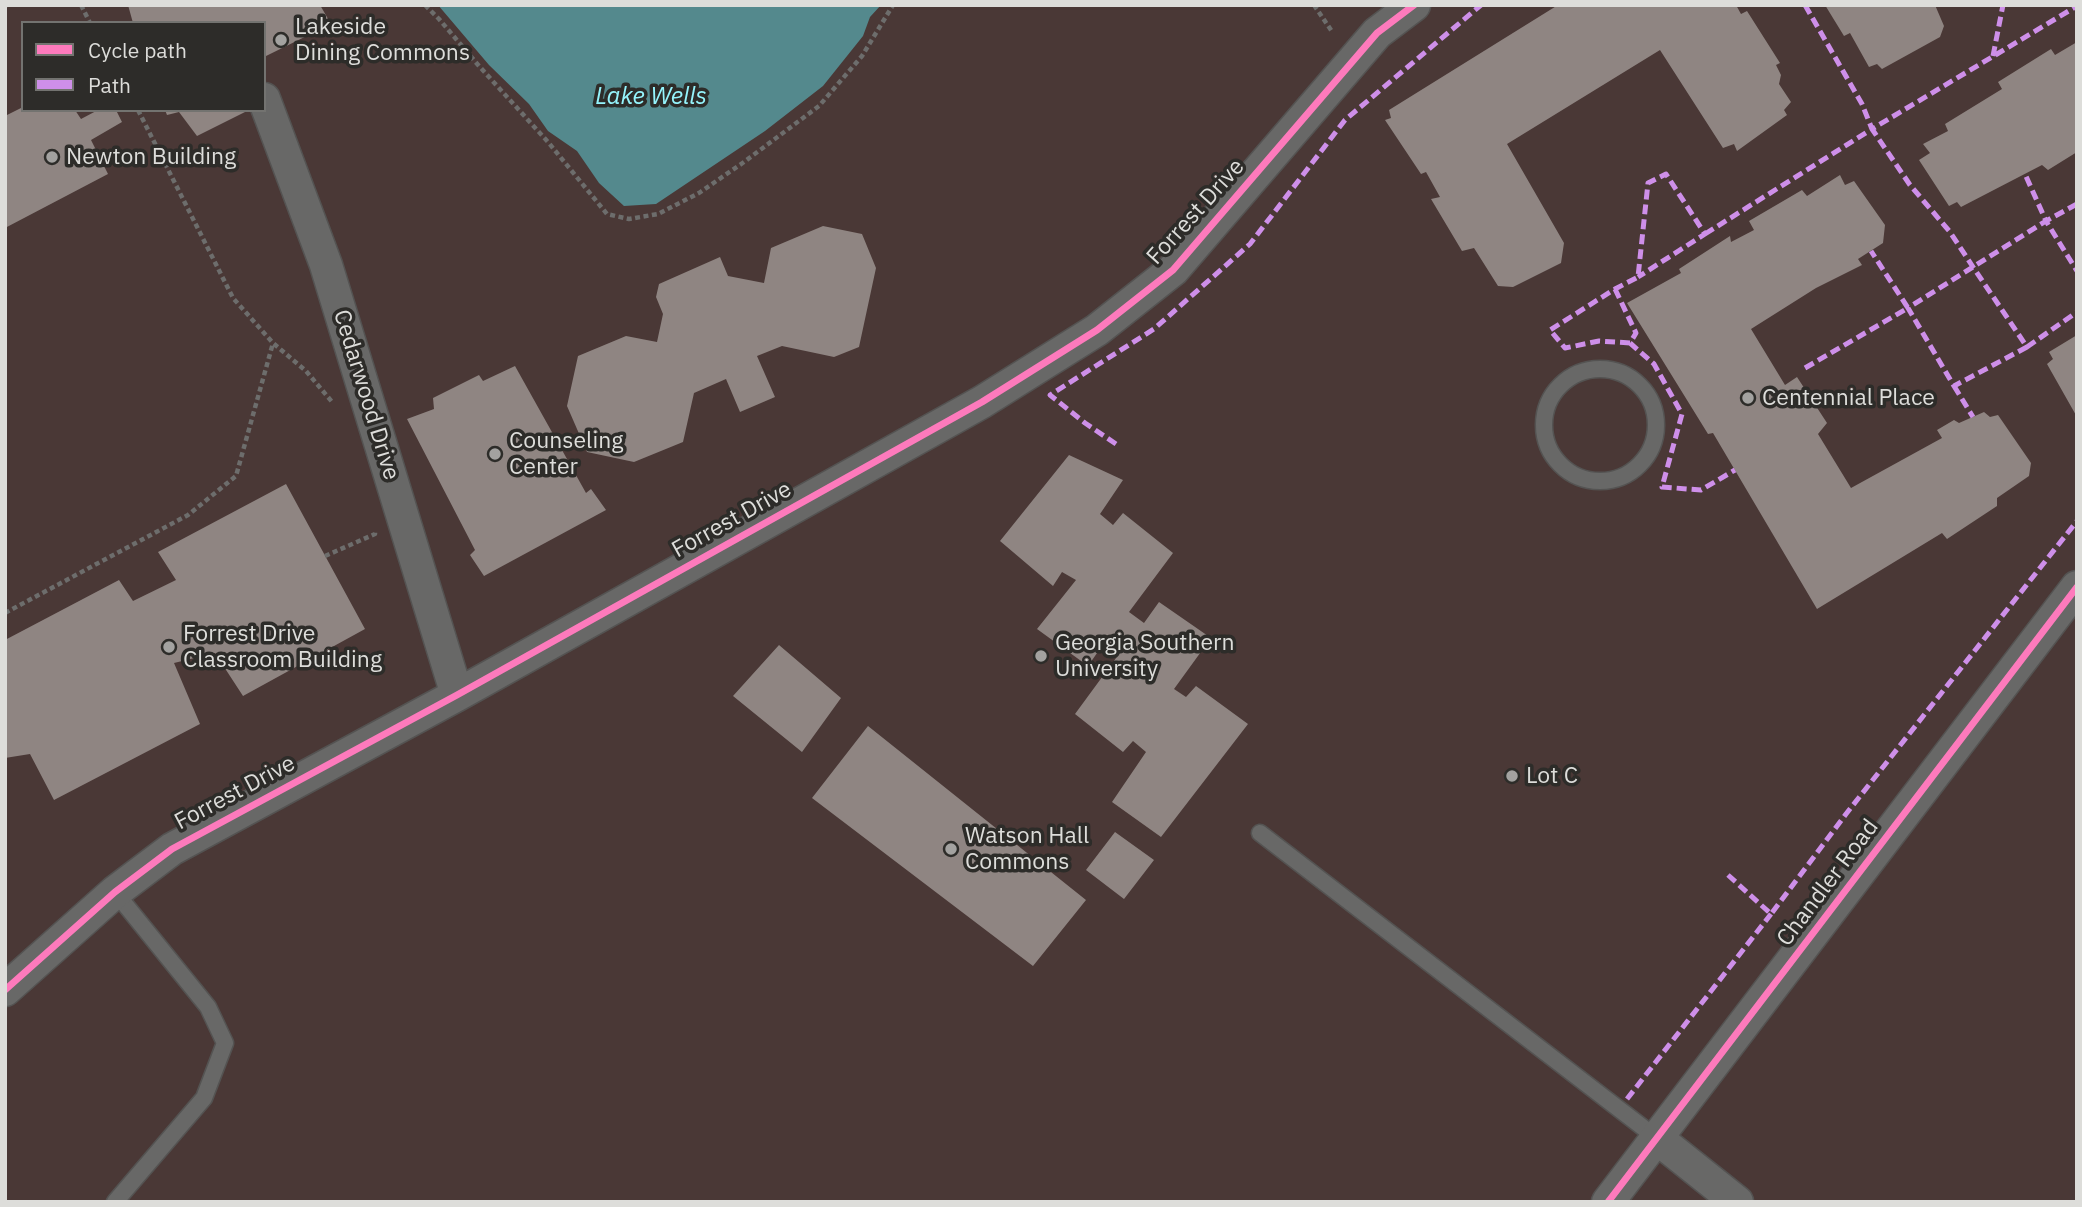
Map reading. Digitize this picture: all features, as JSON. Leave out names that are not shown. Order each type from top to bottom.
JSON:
[{"type":"street","name":"Forrest Drive","points":[[5,990],[115,892],[172,849],[457,695],[982,402],[1097,330],[1173,270],[1377,33],[1404,8]]},
{"type":"street","name":"Cedarwood Drive","points":[[266,104],[326,265],[457,695]]},
{"type":"street","name":"Chandler Road","points":[[1608,1202],[2077,587]]},
{"type":"street","points":[[1658,1139],[1737,1202]]},
{"type":"lane","points":[[1593,369],[1616,371],[1635,381],[1649,398],[1656,419],[1654,440],[1644,460],[1627,474],[1606,481],[1584,479],[1565,469],[1550,452],[1544,432],[1546,410],[1556,390],[1573,376],[1593,369]]},
{"type":"lane","points":[[1259,833],[1658,1139]]},
{"type":"lane","points":[[115,892],[208,1007],[225,1042],[204,1098],[116,1202]]},
{"type":"path","points":[[81,5],[89,21]]},
{"type":"path","points":[[425,5],[548,142],[607,214],[629,219],[658,214],[699,193],[819,106],[862,56],[893,5]]},
{"type":"path","points":[[1314,5],[1333,33]]},
{"type":"path","points":[[139,112],[233,298],[273,343],[306,371],[336,408]]},
{"type":"path","points":[[5,613],[188,514],[236,476],[273,343]]},
{"type":"path","points":[[325,556],[375,534],[372,521]]},
{"type":"shaded area","name":"Georgia Southern University","points":[[5,5],[2077,5],[2077,1202],[5,1202]]},
{"type":"water","name":"Lake Wells","points":[[438,5],[881,5],[870,17],[863,36],[823,86],[765,131],[656,204],[624,206],[599,183],[577,151],[548,131],[529,104],[489,65]]},
{"type":"building","name":"Lakeside Dining Commons","points":[[128,5],[320,5],[331,24],[266,56],[266,21],[132,21]]},
{"type":"building","points":[[1558,5],[1736,5],[1741,14],[1747,11],[1780,63],[1776,65],[1781,75],[1779,84],[1791,102],[1784,110],[1787,115],[1737,151],[1734,144],[1723,148],[1660,50],[1507,144],[1564,243],[1561,263],[1513,287],[1498,286],[1474,248],[1462,251],[1431,199],[1440,197],[1426,172],[1421,174],[1385,120],[1391,118],[1389,110]]},
{"type":"building","points":[[1825,5],[1935,5],[1944,26],[1940,37],[1882,69],[1877,64],[1869,67],[1850,33],[1844,36]]},
{"type":"building","points":[[2077,42],[2077,152],[2048,170],[2042,165],[1961,207],[1957,202],[1949,206],[1919,160],[1930,153],[1923,144],[1948,131],[1945,124],[2002,89],[1998,82],[2051,49],[2055,55]]},
{"type":"building","name":"Newton Building","points":[[21,108],[21,112],[76,112],[81,119],[94,112],[117,112],[122,122],[91,140],[108,174],[5,228],[5,116]]},
{"type":"building","name":"Lakeside Dining Commons","points":[[179,112],[245,112],[197,136]]},
{"type":"building","name":"Centennial Place","points":[[1840,175],[1845,185],[1854,181],[1885,225],[1883,243],[1858,259],[1862,265],[1816,288],[1751,329],[1785,385],[1797,377],[1827,423],[1818,434],[1851,488],[1942,438],[1937,430],[1954,420],[1959,423],[1984,412],[1990,417],[1998,415],[2031,463],[2029,476],[1997,498],[1997,506],[1947,539],[1942,533],[1817,609],[1713,433],[1708,434],[1627,303],[1681,273],[1679,269],[1730,236],[1731,242],[1754,230],[1749,221],[1802,190],[1807,196]]},
{"type":"building","points":[[823,226],[862,234],[876,268],[859,347],[834,357],[782,346],[757,356],[775,397],[740,412],[726,379],[694,393],[683,442],[634,462],[587,452],[567,406],[578,356],[626,336],[657,342],[663,314],[656,297],[659,284],[720,257],[728,276],[764,283],[771,248]]},
{"type":"building","points":[[2077,335],[2077,417],[2047,364],[2053,359],[2049,352]]},
{"type":"building","name":"Counseling Center","points":[[515,366],[586,493],[591,489],[606,510],[484,576],[470,555],[475,550],[407,419],[434,409],[433,398],[479,375],[483,381]]},
{"type":"building","points":[[1069,455],[1123,480],[1100,514],[1113,525],[1123,513],[1173,553],[1129,612],[1144,623],[1159,602],[1211,638],[1174,689],[1186,697],[1196,686],[1248,724],[1161,837],[1112,802],[1146,752],[1133,741],[1123,752],[1075,714],[1119,654],[1104,643],[1088,666],[1037,629],[1076,580],[1062,572],[1053,586],[1000,541]]},
{"type":"building","name":"Forrest Drive Classroom Building","points":[[286,484],[365,629],[243,696],[215,653],[174,663],[200,724],[54,800],[30,754],[5,758],[5,640],[119,580],[133,601],[176,580],[158,552]]},
{"type":"building","points":[[779,645],[841,698],[802,752],[733,696]]},
{"type":"building","name":"Watson Hall Commons","points":[[868,726],[1086,900],[1033,966],[812,798]]},
{"type":"building","points":[[1115,832],[1154,860],[1124,899],[1086,870]]},
{"type":"marked path","points":[[1116,444],[1050,395],[1154,329],[1250,244],[1345,120],[1481,5]]},
{"type":"marked path","points":[[1805,5],[1862,104],[1872,129],[2077,6]]},
{"type":"marked path","points":[[1993,56],[2003,5]]},
{"type":"marked path","points":[[1705,234],[1872,129],[1910,185],[1950,232],[1973,267],[2027,347],[1954,386],[1908,308],[1973,267],[2046,221],[2025,174]]},
{"type":"marked path","points":[[1630,343],[1599,341],[1565,348],[1550,330],[1638,277],[1648,183],[1666,174],[1705,234],[1638,277]]},
{"type":"marked path","points":[[2077,204],[2046,221],[2077,271]]},
{"type":"marked path","points":[[1805,368],[1908,308],[1871,251]]},
{"type":"marked path","points":[[1615,289],[1636,333],[1630,343],[1654,364],[1682,414],[1662,487],[1701,490],[1735,470]]},
{"type":"marked path","points":[[2027,347],[2077,312]]},
{"type":"marked path","points":[[1954,386],[1973,417]]},
{"type":"marked path","points":[[1728,875],[1771,914],[1846,814],[2077,521]]},
{"type":"marked path","points":[[1627,1099],[1771,914]]},
{"type":"cycle path","points":[[5,990],[115,892],[172,849],[457,695],[982,402],[1097,330],[1173,270],[1377,33],[1414,5]]},
{"type":"cycle path","points":[[1608,1202],[2077,587]]},
{"type":"place","name":"Lakeside Dining Commons","points":[[281,40]]},
{"type":"place","name":"Newton Building","points":[[52,157]]},
{"type":"place","name":"Centennial Place","points":[[1748,398]]},
{"type":"place","name":"Counseling Center","points":[[495,454]]},
{"type":"place","name":"Forrest Drive Classroom Building","points":[[169,647]]},
{"type":"place","name":"Georgia Southern University","points":[[1041,656]]},
{"type":"place","name":"Lot C","points":[[1512,776]]},
{"type":"place","name":"Watson Hall Commons","points":[[951,849]]}]
